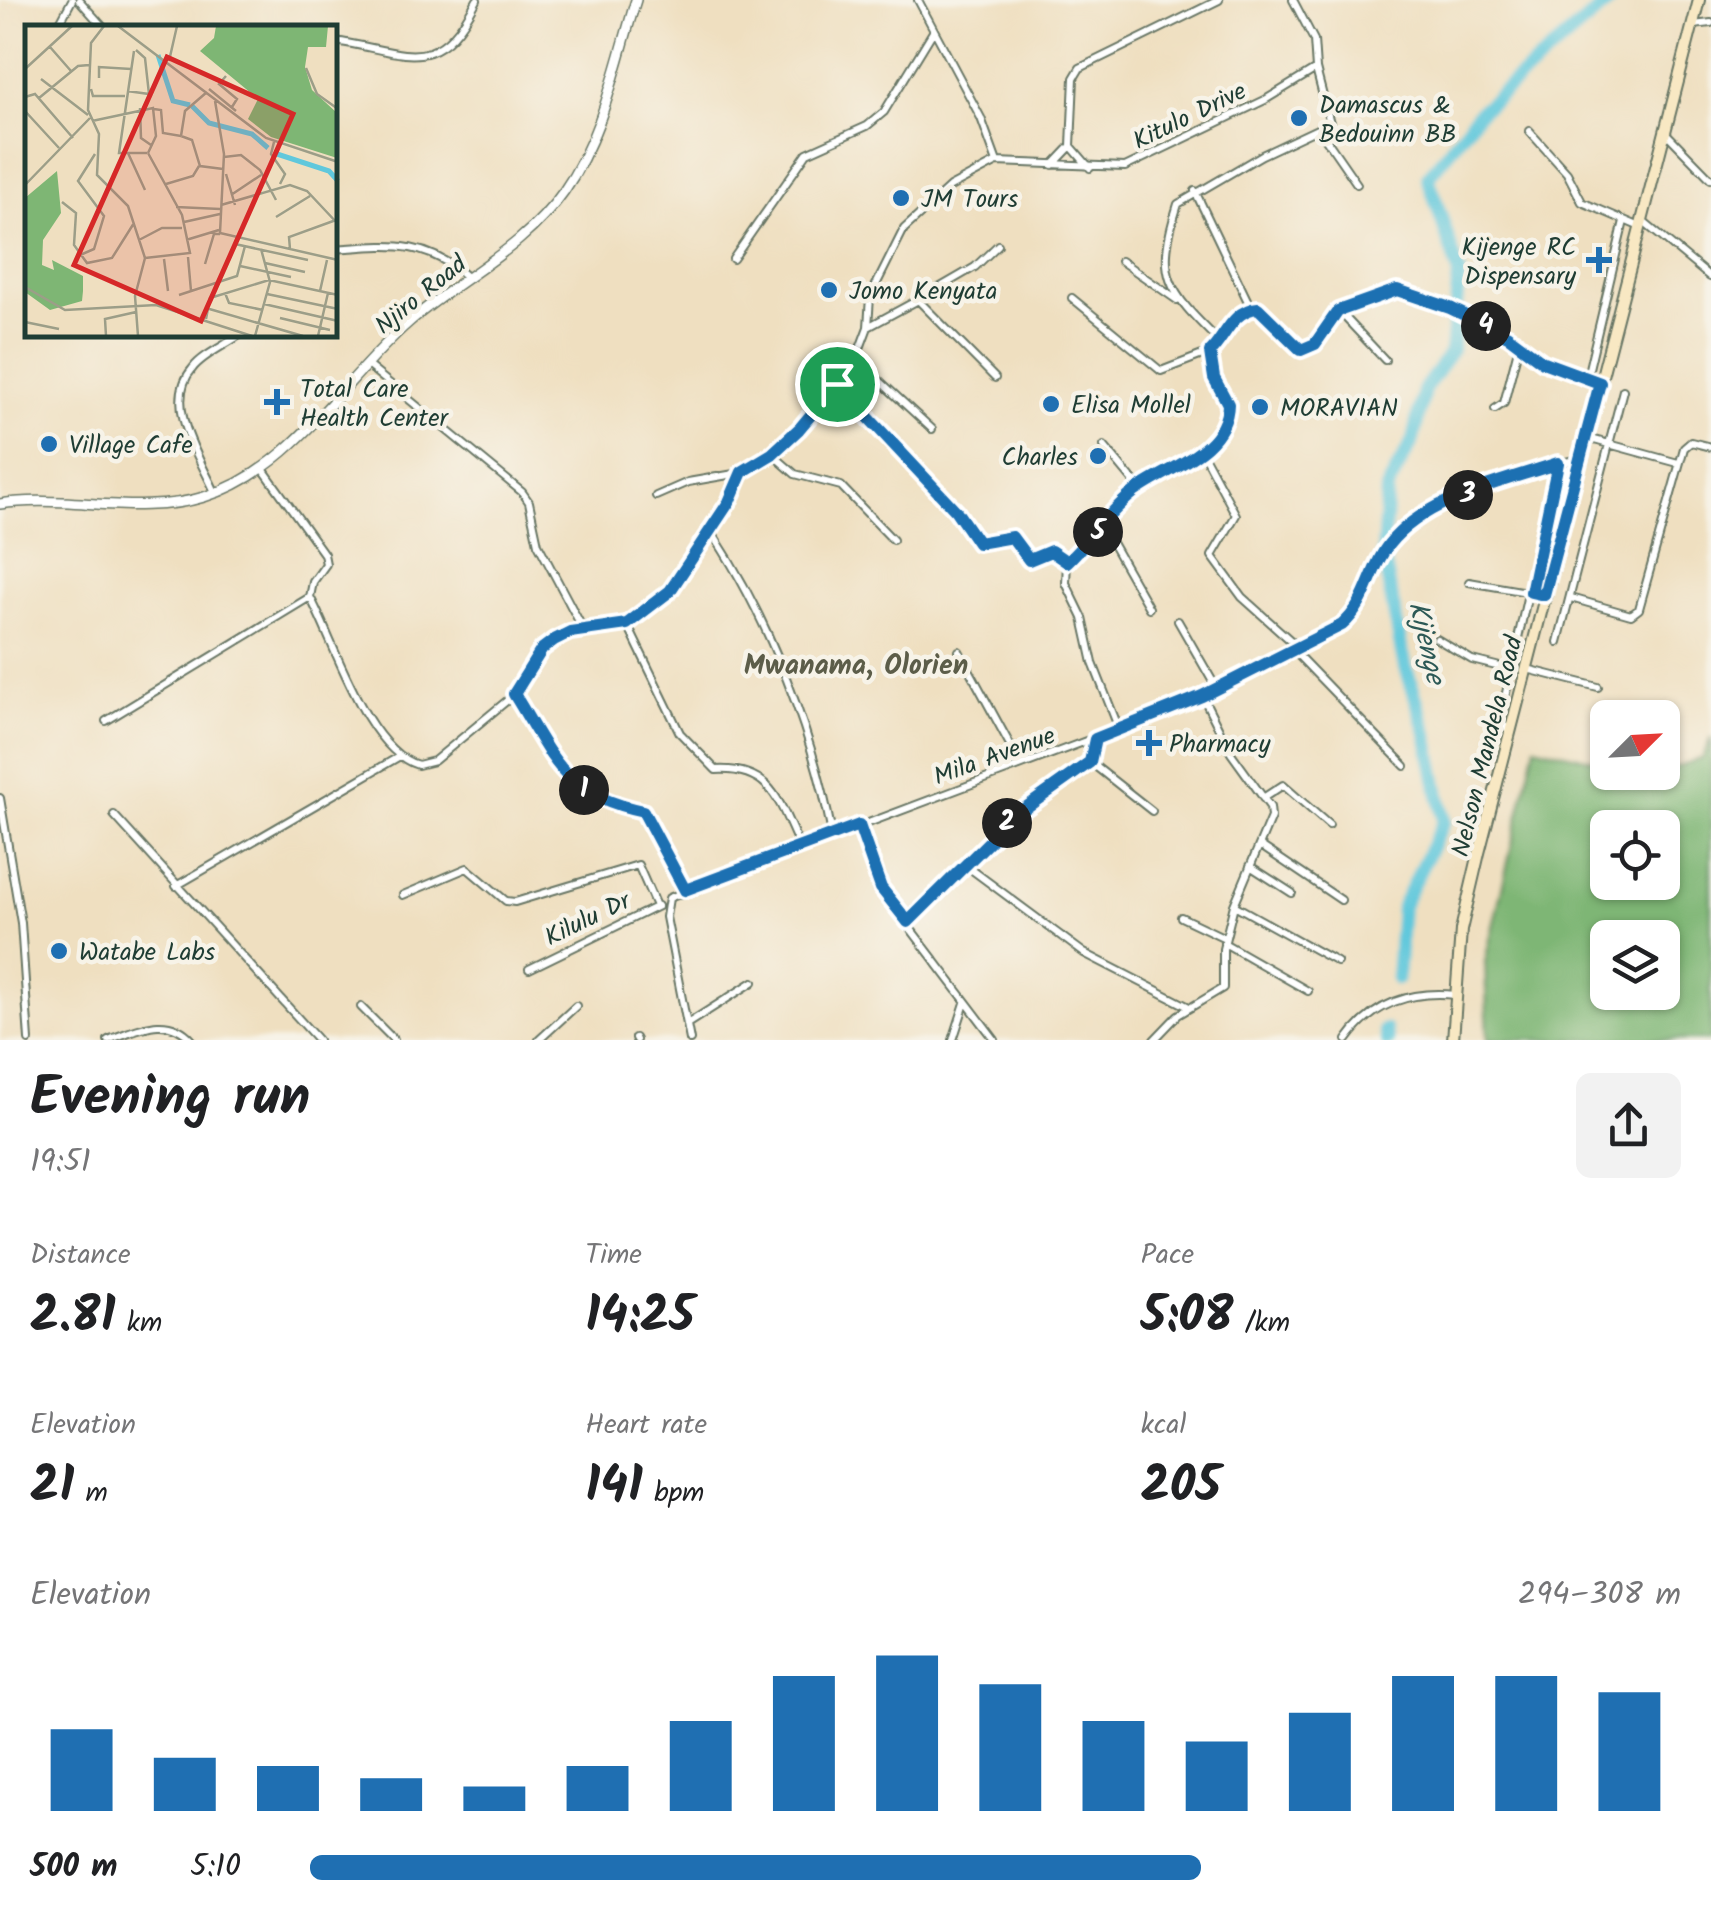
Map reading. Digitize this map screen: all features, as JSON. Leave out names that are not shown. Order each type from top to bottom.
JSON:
[{"type":"main road","name":"Nelson Mandela Road","points":[[1453,1040],[1461,930],[1508,731],[1699,0]]},
{"type":"street","points":[[59,25],[75,0],[101,25]]},
{"type":"street","points":[[338,41],[389,53],[428,54],[458,35],[477,0]]},
{"type":"street","name":"Njiro Road","points":[[0,504],[27,500],[150,504],[216,493],[263,469],[318,420],[406,325],[518,243],[566,189],[592,142],[636,0]]},
{"type":"street","points":[[656,496],[688,482],[742,472],[772,454],[856,358],[868,327],[870,297],[904,229],[950,188],[997,162],[981,118],[918,0]]},
{"type":"street","points":[[1090,168],[1072,146],[1074,78],[1080,68],[1219,0]]},
{"type":"street","points":[[1177,301],[1167,260],[1178,204],[1194,192],[1319,130],[1332,118],[1316,69],[1314,40],[1293,0]]},
{"type":"street","points":[[1694,25],[1711,24]]},
{"type":"street","points":[[734,259],[807,153],[876,121],[919,61],[934,30]]},
{"type":"street","name":"Kitulo Drive","points":[[997,162],[1090,168],[1136,164],[1316,69]]},
{"type":"street","points":[[1319,130],[1357,184]]},
{"type":"street","points":[[1529,131],[1567,173],[1582,202],[1624,221],[1639,223],[1710,277]]},
{"type":"street","points":[[1665,132],[1711,179]]},
{"type":"street","points":[[1054,165],[1072,146]]},
{"type":"street","points":[[1194,192],[1251,308]]},
{"type":"street","points":[[1587,377],[1624,221]]},
{"type":"street","points":[[868,327],[975,267],[998,245]]},
{"type":"street","points":[[338,249],[415,247],[445,258],[469,279]]},
{"type":"street","points":[[1120,261],[1177,301],[1218,340]]},
{"type":"street","points":[[1072,298],[1161,370],[1210,352],[1251,308],[1258,308],[1301,350],[1315,344],[1338,311],[1397,290],[1450,308],[1543,362],[1600,383]]},
{"type":"street","points":[[918,300],[995,378]]},
{"type":"street","points":[[1338,311],[1385,360]]},
{"type":"street","points":[[216,493],[186,425],[181,401],[194,366],[235,338]]},
{"type":"street","points":[[1495,409],[1504,403],[1519,345]]},
{"type":"street","points":[[1119,728],[1066,583],[1067,562],[1139,488],[1201,450],[1228,414],[1210,352]]},
{"type":"street","points":[[856,358],[932,429]]},
{"type":"street","points":[[367,365],[522,492],[529,502],[538,544],[583,630]]},
{"type":"street","points":[[837,384],[956,511],[978,543],[1012,537],[1029,560],[1051,551],[1067,562]]},
{"type":"street","points":[[1558,642],[1612,446],[1623,390]]},
{"type":"street","points":[[1587,438],[1678,463]]},
{"type":"street","points":[[1571,598],[1631,616],[1639,609],[1651,578],[1678,463],[1687,444],[1711,447]]},
{"type":"street","points":[[1104,446],[1139,488]]},
{"type":"street","points":[[1201,450],[1236,514],[1212,556],[1242,597],[1405,766]]},
{"type":"street","points":[[772,454],[794,474],[840,486],[893,540]]},
{"type":"street","name":"Mila Avenue","points":[[660,906],[685,890],[1218,690],[1350,618],[1383,554],[1407,527],[1448,503],[1558,463],[1582,459]]},
{"type":"street","points":[[1508,731],[1501,721],[1558,463]]},
{"type":"street","points":[[106,721],[310,597],[326,564],[324,554],[263,469]]},
{"type":"street","points":[[310,597],[334,641],[353,696],[400,756],[418,765],[434,761],[514,694],[542,649],[583,630],[627,624],[670,591],[729,502],[742,472]]},
{"type":"street","points":[[712,524],[714,536],[769,634],[819,766],[832,834]]},
{"type":"street","points":[[1104,527],[1150,608]]},
{"type":"street","points":[[1469,582],[1544,595]]},
{"type":"street","points":[[1178,621],[1218,690]]},
{"type":"street","points":[[627,624],[680,733],[716,770],[740,768],[761,778],[772,789],[800,847]]},
{"type":"street","points":[[1437,639],[1472,660],[1512,670]]},
{"type":"street","points":[[959,652],[1021,766]]},
{"type":"street","points":[[1526,669],[1598,687]]},
{"type":"street","points":[[514,694],[576,785],[602,802],[643,811],[685,890]]},
{"type":"street","points":[[1154,1040],[1189,1007],[1221,992],[1225,941],[1234,905],[1271,817],[1264,798],[1231,753],[1202,696]]},
{"type":"street","points":[[908,922],[1017,814],[1090,762],[1095,739]]},
{"type":"street","points":[[176,886],[400,756]]},
{"type":"street","points":[[1090,762],[1152,812]]},
{"type":"street","points":[[1264,798],[1280,786],[1287,787],[1329,825]]},
{"type":"street","points":[[0,798],[21,923],[28,1040]]},
{"type":"street","points":[[114,815],[318,1040]]},
{"type":"street","points":[[859,825],[881,888],[995,1040]]},
{"type":"street","points":[[1261,846],[1342,900]]},
{"type":"street","points":[[964,864],[1084,953],[1189,1007]]},
{"type":"street","points":[[404,896],[467,868],[506,901],[515,902],[638,866],[660,906],[690,1040]]},
{"type":"street","points":[[1250,866],[1292,893]]},
{"type":"street","points":[[1234,905],[1336,962]]},
{"type":"street","name":"Kilulu Dr","points":[[529,969],[660,906]]},
{"type":"street","points":[[1180,917],[1308,991]]},
{"type":"street","points":[[687,1024],[753,982]]},
{"type":"street","points":[[1347,1040],[1386,1005],[1417,994],[1456,995]]},
{"type":"street","points":[[953,1040],[966,1002]]},
{"type":"street","points":[[360,1006],[394,1040]]},
{"type":"street","points":[[539,1040],[576,1006]]},
{"type":"street","points":[[108,1040],[147,1024],[177,1028],[192,1040]]},
{"type":"green space","points":[[1711,737],[1711,1040],[1488,1040],[1485,961],[1535,746],[1590,759],[1590,790],[1680,790],[1680,766],[1703,758]]},
{"type":"waterway","name":"Kijenge","points":[[1456,307],[1459,273],[1428,177],[1479,112],[1611,0]]},
{"type":"waterway","name":"Kijenge","points":[[1397,979],[1402,906],[1444,821],[1427,733],[1403,658],[1383,554],[1387,489],[1413,440],[1424,390],[1451,351],[1454,321]]},
{"type":"waterway","points":[[1385,1030],[1387,1040]]},
{"type":"place","name":"Damascus & Bedouinn BB","points":[[1299,118]]},
{"type":"place","name":"JM Tours","points":[[901,198]]},
{"type":"place","name":"Kijenge RC Dispensary","points":[[1599,260]]},
{"type":"place","name":"Jomo Kenyata","points":[[829,290]]},
{"type":"place","name":"Total Care Health Center","points":[[277,402]]},
{"type":"place","name":"Elisa Mollel","points":[[1051,404]]},
{"type":"place","name":"MORAVIAN","points":[[1260,407]]},
{"type":"place","name":"Village Cafe","points":[[49,444]]},
{"type":"place","name":"Charles","points":[[1098,456]]},
{"type":"place","name":"Pharmacy","points":[[1149,743]]},
{"type":"place","name":"Watabe Labs","points":[[59,951]]},
{"type":"district","name":"Mwanama, Olorien","points":[[856,664]]},
{"type":"route","points":[[1384,293],[1412,293],[1508,336],[1543,362],[1600,383],[1544,595],[1531,592],[1558,463],[1448,503],[1407,527],[1390,542],[1357,610],[1342,625],[1202,696],[1095,739],[1090,762],[1017,814],[908,922],[881,888],[859,825],[685,890],[643,811],[602,802],[576,785],[556,762],[514,694],[542,649],[554,640],[570,632],[606,630],[627,624],[662,599],[729,502],[742,472],[772,454],[799,429],[837,384],[956,511],[978,543],[1008,536],[1029,560],[1051,551],[1067,562],[1131,494],[1190,459],[1222,426],[1228,404],[1214,378],[1210,352],[1229,324],[1251,308],[1258,308],[1290,344],[1301,350],[1315,344],[1338,311],[1384,293]]}]
